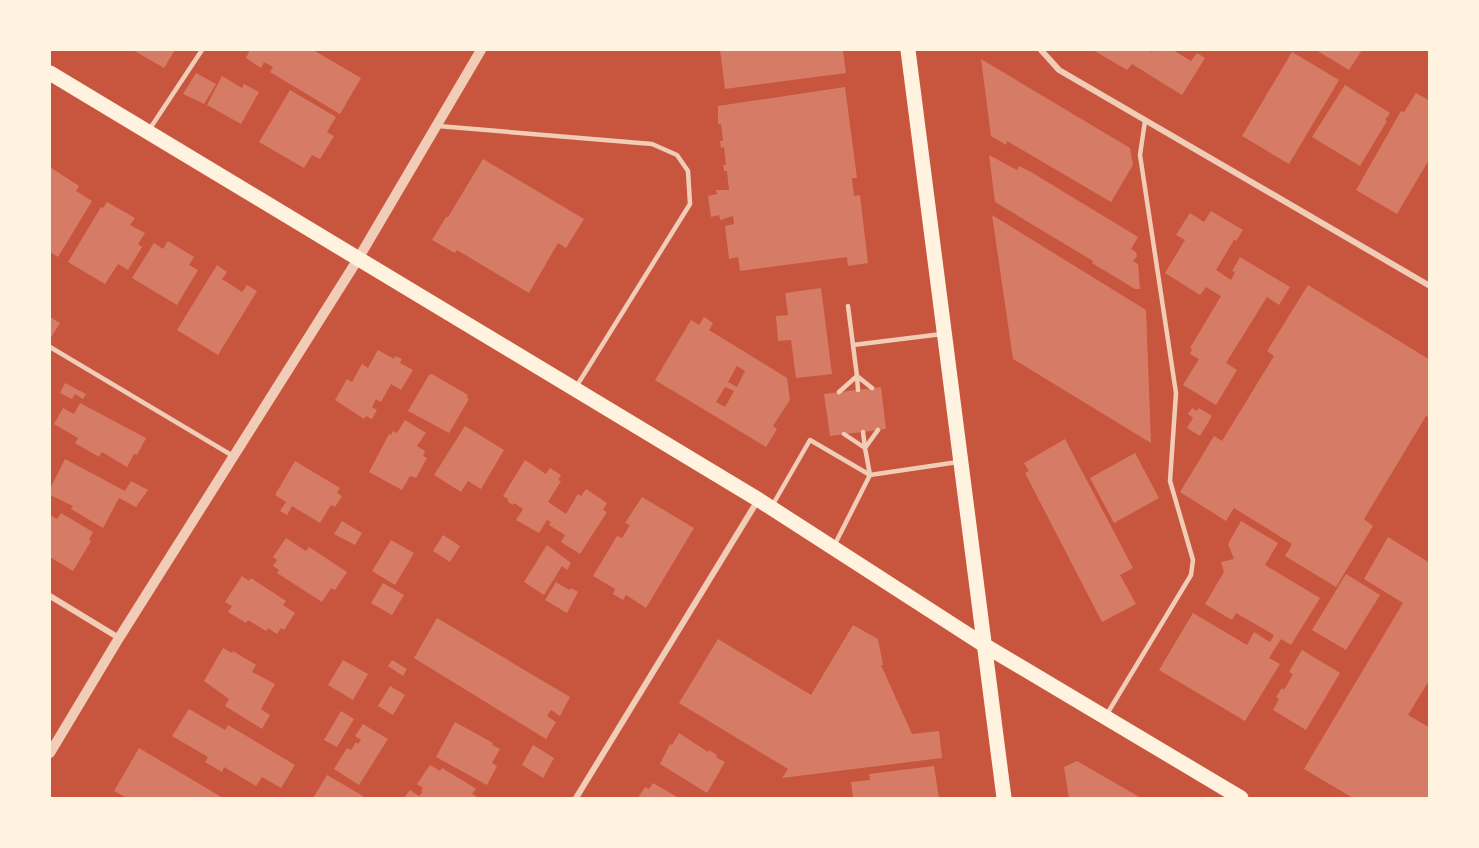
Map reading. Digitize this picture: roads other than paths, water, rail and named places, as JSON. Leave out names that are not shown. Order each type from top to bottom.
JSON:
[{"type":"main road","points":[[908,50],[1004,798]]},
{"type":"main road","points":[[50,73],[765,503],[984,645],[1241,798]]},
{"type":"street","points":[[50,753],[119,638],[358,260],[481,50]]},
{"type":"street","points":[[1041,50],[1059,70],[1430,286]]},
{"type":"street","points":[[576,798],[765,503]]},
{"type":"street","points":[[50,596],[119,638]]},
{"type":"lane","points":[[148,133],[202,50]]},
{"type":"lane","points":[[1106,716],[1191,575],[1193,560],[1170,481],[1176,393],[1140,155],[1145,120]]},
{"type":"lane","points":[[436,126],[652,144],[677,155],[688,171],[690,204],[575,390]]},
{"type":"lane","points":[[848,306],[858,390]]},
{"type":"lane","points":[[853,345],[944,333]]},
{"type":"lane","points":[[50,347],[233,457]]},
{"type":"lane","points":[[857,376],[872,388]]},
{"type":"lane","points":[[839,392],[857,376]]},
{"type":"lane","points":[[865,448],[878,430]]},
{"type":"lane","points":[[833,548],[870,475],[863,432]]},
{"type":"lane","points":[[844,434],[865,448]]},
{"type":"lane","points":[[765,503],[810,440],[870,475],[961,461]]}]
